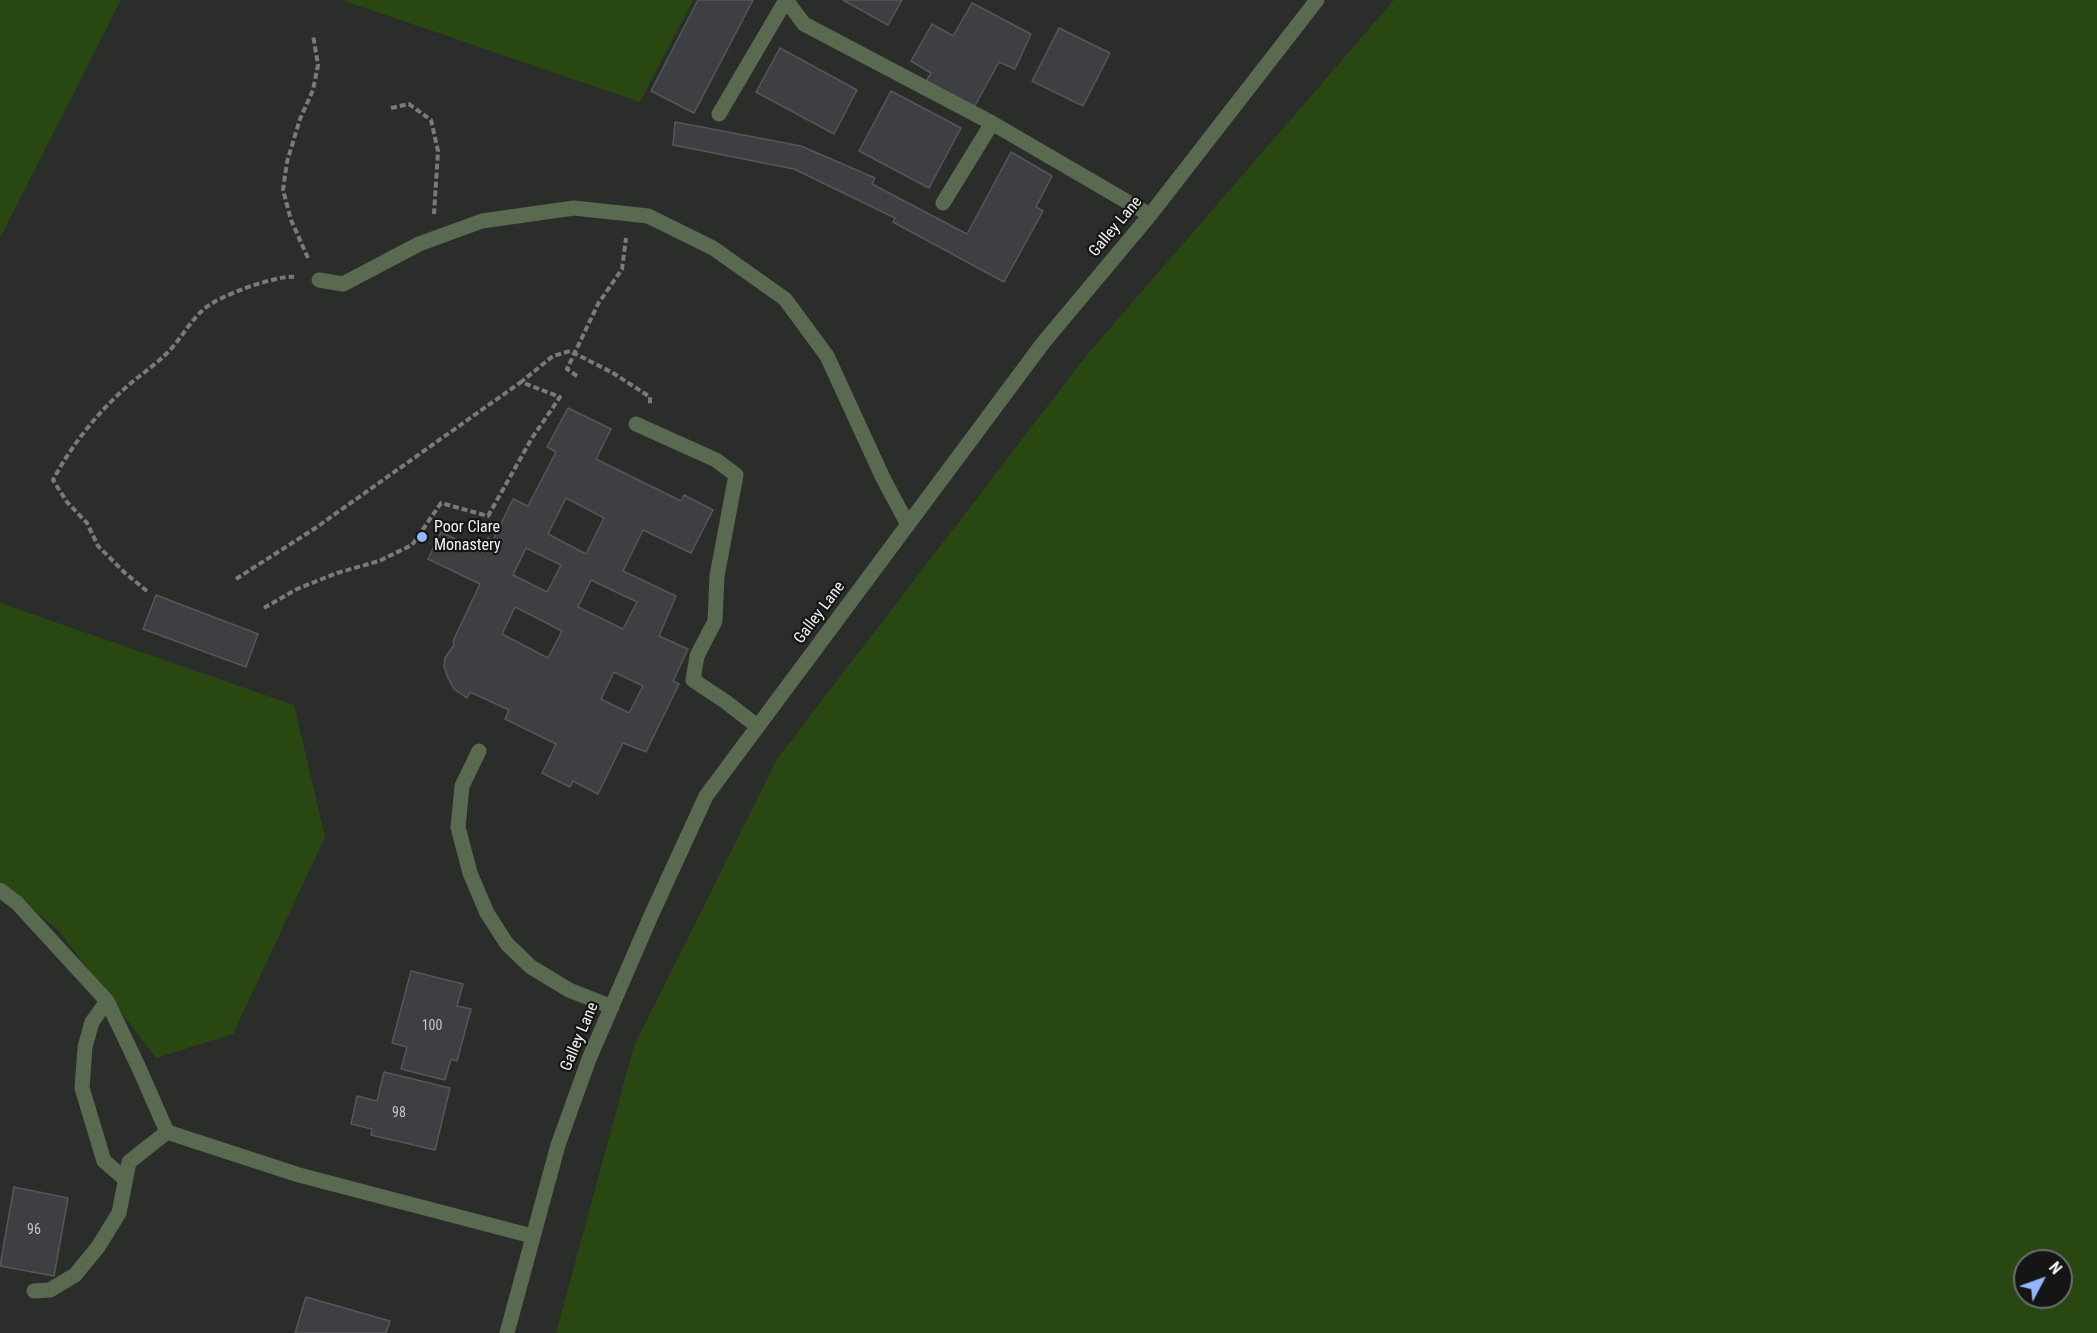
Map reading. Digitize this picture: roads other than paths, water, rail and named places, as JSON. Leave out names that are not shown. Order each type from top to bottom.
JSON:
[{"type":"street","points":[[719,114],[786,0],[804,24],[992,123],[1150,215]]},
{"type":"street","name":"Galley Lane","points":[[507,1333],[532,1236],[566,1123],[589,1059],[706,796],[1043,344],[1150,215],[1317,0]]},
{"type":"street","points":[[943,203],[992,123]]},
{"type":"street","points":[[319,280],[343,284],[419,244],[482,221],[574,208],[648,216],[713,248],[785,299],[827,356],[883,478],[908,525]]},
{"type":"street","points":[[636,424],[716,460],[736,475],[717,576],[715,621],[697,656],[693,680],[757,726]]},
{"type":"street","points":[[479,751],[462,786],[458,827],[470,873],[487,913],[507,944],[531,967],[569,990],[612,1006]]},
{"type":"street","points":[[0,890],[17,903],[107,1001],[167,1132],[299,1175],[532,1236]]},
{"type":"street","points":[[107,1001],[92,1022],[85,1047],[82,1088],[104,1161],[125,1179]]},
{"type":"street","points":[[34,1291],[50,1290],[75,1275],[98,1247],[118,1213],[129,1162],[167,1132]]},
{"type":"place","name":"Poor Clare Monastery","points":[[422,537]]}]
